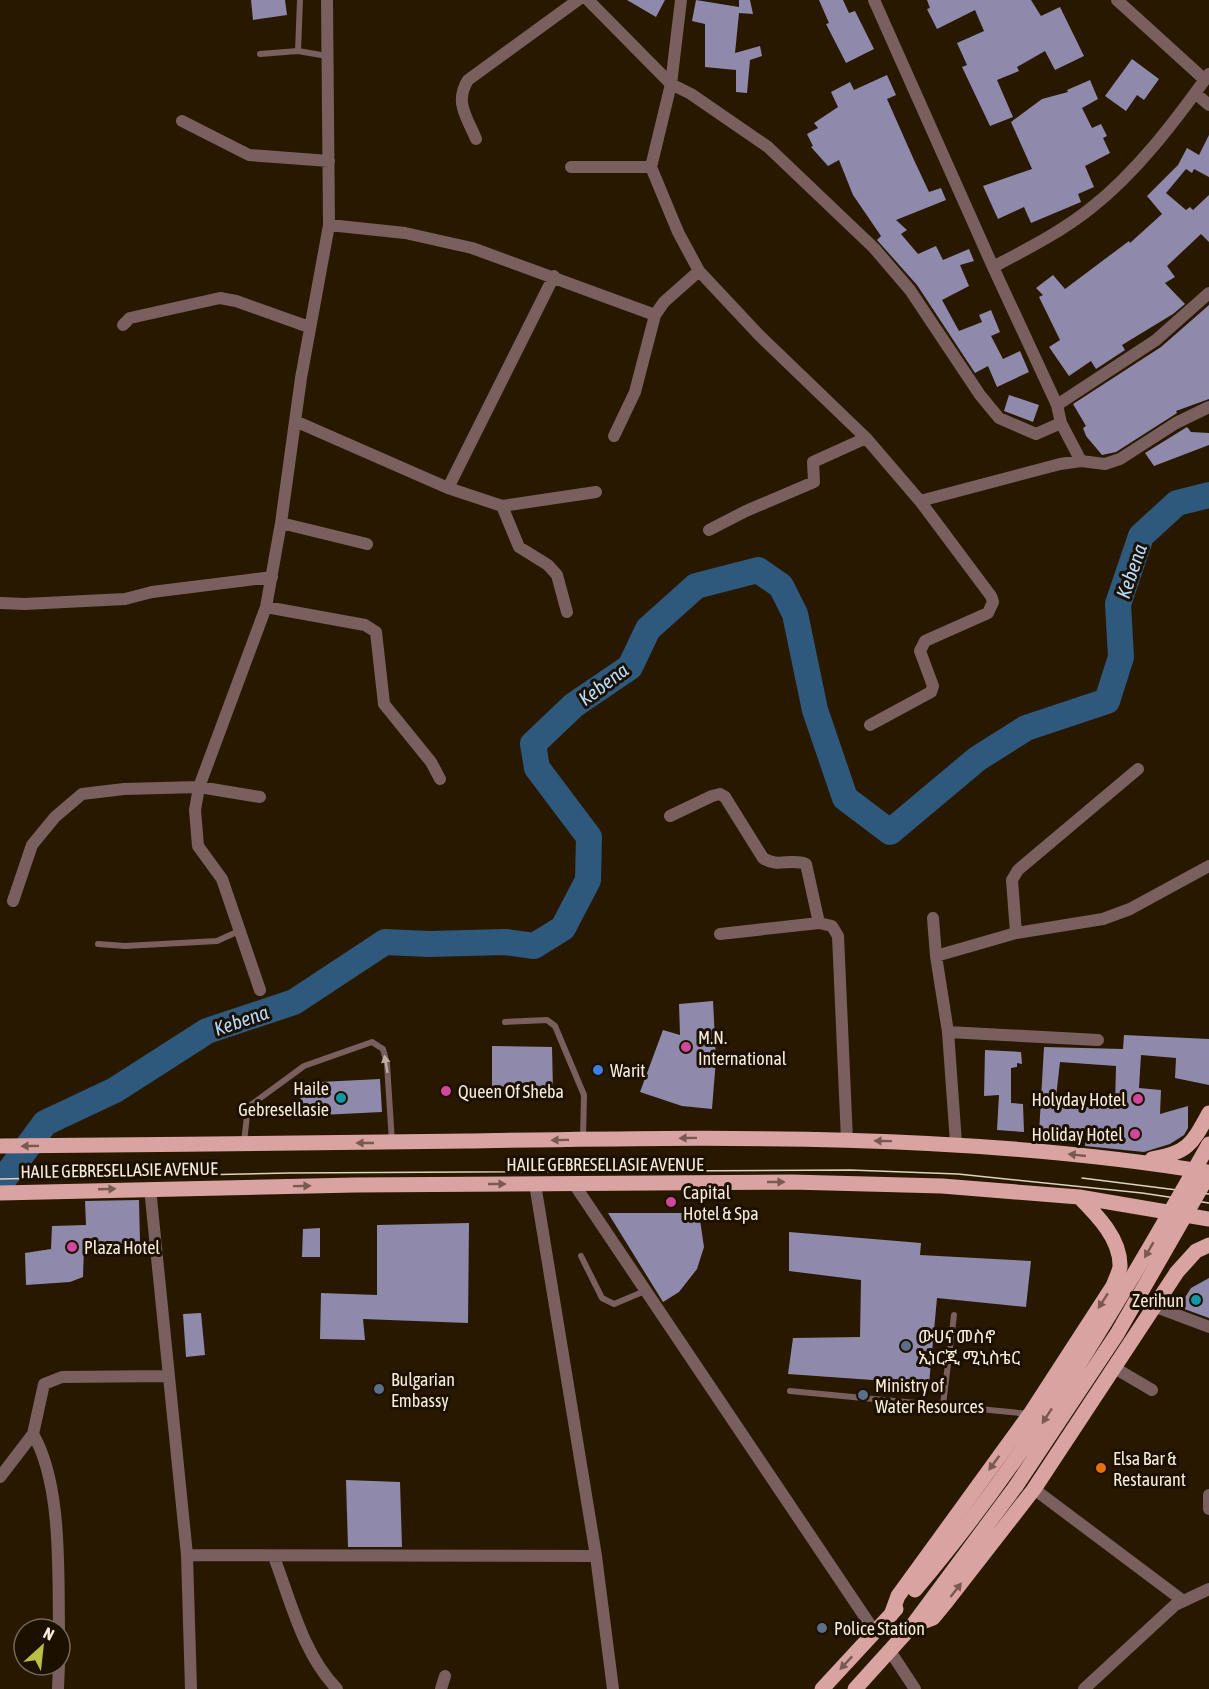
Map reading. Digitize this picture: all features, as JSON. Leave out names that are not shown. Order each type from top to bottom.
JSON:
[{"type":"main road","points":[[1135,1161],[1176,1155],[1190,1146],[1209,1113]]},
{"type":"main road","name":"HAILE GEBRESELLASIE AVENUE","points":[[0,1146],[759,1138],[956,1143],[1135,1161],[1209,1173]]},
{"type":"main road","points":[[822,1689],[915,1590],[959,1539],[1039,1428],[1096,1340],[1209,1144]]},
{"type":"main road","points":[[855,1689],[912,1626],[1016,1486],[1117,1334],[1209,1173]]},
{"type":"main road","name":"HAILE GEBRESELLASIE AVENUE","points":[[0,1193],[150,1188],[790,1182],[942,1186],[1079,1197],[1209,1219]]},
{"type":"main road","points":[[891,1615],[898,1596],[1030,1414],[1113,1286],[1120,1267],[1110,1232],[1079,1197]]},
{"type":"main road","points":[[912,1626],[933,1618],[947,1601],[1034,1489],[1153,1306],[1183,1265],[1196,1251],[1209,1245]]},
{"type":"street","points":[[260,990],[222,879],[198,846],[195,810],[199,787],[266,607],[281,523],[309,327],[329,225],[327,0]]},
{"type":"street","points":[[476,139],[460,101],[461,92],[468,80],[578,0]]},
{"type":"street","points":[[588,0],[671,84],[691,94],[768,147],[874,248],[910,290],[980,395],[999,418],[1036,434],[1062,423]]},
{"type":"street","points":[[681,0],[671,84],[651,167],[678,232],[699,271],[759,335],[866,438],[920,501],[991,596],[993,607],[988,613],[925,641],[920,651],[933,686],[931,692],[870,725]]},
{"type":"street","points":[[874,0],[1057,405],[1062,423],[1081,460]]},
{"type":"street","points":[[993,267],[1062,229],[1092,207],[1130,173],[1207,77],[1117,0]]},
{"type":"street","points":[[1195,93],[1209,105]]},
{"type":"street","points":[[182,121],[249,155],[329,161]]},
{"type":"street","points":[[572,167],[651,167]]},
{"type":"street","points":[[329,225],[443,240],[554,276],[655,315]]},
{"type":"street","points":[[614,436],[635,392],[655,315],[664,302],[699,271]]},
{"type":"street","points":[[448,488],[554,276]]},
{"type":"street","points":[[1057,405],[1156,340],[1209,292]]},
{"type":"street","points":[[123,325],[130,318],[220,298],[236,301],[309,327]]},
{"type":"street","points":[[920,501],[1007,476],[1081,460],[1105,464],[1120,459],[1176,423],[1209,407]]},
{"type":"street","points":[[295,421],[448,488],[502,506],[596,492]]},
{"type":"street","points":[[709,530],[746,511],[814,482],[813,462],[866,438]]},
{"type":"street","points":[[502,506],[519,547],[548,566],[557,575],[567,612]]},
{"type":"street","points":[[281,523],[367,544]]},
{"type":"street","points":[[0,603],[125,599],[152,592],[272,577]]},
{"type":"street","points":[[266,607],[365,625],[376,632],[384,704],[431,762],[440,779]]},
{"type":"street","points":[[1016,933],[1012,880],[1018,870],[1138,769]]},
{"type":"street","points":[[13,901],[32,845],[55,817],[82,794],[124,789],[199,787],[260,797]]},
{"type":"street","points":[[670,816],[712,796],[720,794],[725,797],[763,858],[771,864],[801,862],[806,864],[819,923]]},
{"type":"street","points":[[936,956],[1016,933],[1103,919],[1130,909],[1209,866]]},
{"type":"street","points":[[933,918],[936,956],[948,1032],[956,1143]]},
{"type":"street","points":[[720,934],[819,923],[832,926],[838,936],[847,1140]]},
{"type":"street","points":[[948,1032],[1098,1040]]},
{"type":"street","points":[[535,1184],[596,1556],[613,1689]]},
{"type":"street","points":[[573,1184],[874,1632]]},
{"type":"street","points":[[150,1188],[187,1555],[192,1689]]},
{"type":"street","points":[[1153,1306],[1209,1327]]},
{"type":"street","points":[[1113,1367],[1152,1390]]},
{"type":"street","points":[[0,1477],[33,1434],[44,1384],[62,1377],[168,1376]]},
{"type":"street","points":[[33,1434],[44,1453],[52,1486],[58,1617]]},
{"type":"street","points":[[1034,1489],[1182,1600]]},
{"type":"street","points":[[1209,1495],[1209,1509]]},
{"type":"street","points":[[187,1555],[596,1556]]},
{"type":"street","points":[[274,1557],[319,1670],[337,1689]]},
{"type":"street","points":[[1084,1689],[1182,1600],[1209,1589]]},
{"type":"street","points":[[890,1651],[915,1689]]},
{"type":"street","points":[[441,1689],[445,1676]]},
{"type":"lane","points":[[298,51],[300,0]]},
{"type":"lane","points":[[260,54],[298,51],[328,56]]},
{"type":"lane","points":[[98,944],[125,946],[217,941],[239,931]]},
{"type":"lane","points":[[505,1022],[547,1020],[555,1026],[584,1095],[583,1139]]},
{"type":"lane","points":[[244,1143],[248,1107],[304,1066],[372,1042],[383,1049],[387,1064],[392,1143]]},
{"type":"lane","points":[[581,1256],[602,1298],[614,1304],[646,1291]]},
{"type":"lane","points":[[943,1405],[954,1315]]},
{"type":"lane","points":[[790,1391],[1030,1414]]},
{"type":"building","points":[[251,0],[285,0],[287,15],[253,20]]},
{"type":"building","points":[[627,0],[665,0],[656,17]]},
{"type":"building","points":[[696,0],[739,7],[739,0],[750,0],[753,14],[739,13],[735,53],[760,46],[762,56],[750,60],[747,93],[736,92],[736,70],[705,67],[705,24],[692,21]]},
{"type":"building","points":[[819,0],[843,0],[849,13],[855,11],[874,49],[846,63],[826,24],[829,23]]},
{"type":"building","points":[[927,0],[1031,0],[1041,16],[1060,7],[1084,56],[1055,70],[1045,51],[1017,67],[1019,71],[997,80],[1013,117],[990,126],[962,67],[967,65],[957,43],[984,31],[975,10],[937,29],[927,9],[930,8]]},
{"type":"building","points":[[1132,59],[1159,79],[1144,100],[1137,95],[1126,111],[1105,96]]},
{"type":"building","points":[[887,75],[896,95],[887,99],[929,192],[941,188],[946,200],[896,220],[907,230],[901,234],[918,254],[936,246],[943,260],[969,249],[974,261],[960,265],[969,286],[942,300],[959,331],[982,322],[979,315],[991,310],[1000,332],[991,336],[1003,359],[1020,351],[1029,372],[997,387],[988,366],[975,373],[917,285],[877,240],[881,236],[853,195],[839,160],[828,166],[811,147],[813,146],[807,134],[818,128],[814,123],[838,107],[831,92],[850,82],[854,90]]},
{"type":"building","points":[[1090,80],[1098,99],[1082,108],[1092,128],[1101,124],[1107,136],[1103,138],[1110,153],[1085,166],[1094,187],[1078,194],[1081,202],[1031,223],[1024,207],[998,219],[983,186],[1032,169],[1011,122],[1042,99],[1068,92],[1067,90]]},
{"type":"building","points":[[1209,135],[1209,177],[1194,169],[1192,173],[1186,169],[1166,193],[1186,210],[1190,207],[1193,210],[1209,195],[1209,242],[1201,234],[1167,266],[1175,277],[1165,283],[1185,304],[1173,314],[1122,345],[1125,350],[1096,369],[1091,361],[1069,376],[1049,347],[1060,340],[1039,297],[1043,295],[1036,288],[1053,275],[1065,289],[1129,241],[1130,243],[1162,214],[1147,196],[1178,165],[1187,148],[1199,155]]},
{"type":"building","points":[[1209,305],[1209,399],[1176,411],[1177,413],[1116,452],[1102,455],[1086,436],[1083,428],[1086,426],[1073,404],[1161,347]]},
{"type":"building","points":[[1009,395],[1039,405],[1033,422],[1004,411]]},
{"type":"building","points":[[1187,427],[1191,432],[1209,433],[1209,445],[1154,466],[1145,453]]},
{"type":"building","name":"M.N. International","points":[[713,1001],[716,1059],[712,1109],[682,1106],[640,1092],[663,1030],[680,1035],[679,1004]]},
{"type":"building","points":[[1124,1035],[1209,1039],[1209,1085],[1175,1078],[1176,1058],[1141,1055],[1139,1088],[1161,1090],[1160,1114],[1188,1106],[1188,1128],[1184,1135],[1170,1144],[1144,1152],[1085,1146],[1086,1136],[1039,1133],[1044,1047],[1123,1049]],"holes":[[[1060,1062],[1116,1066],[1115,1108],[1055,1106]]]},
{"type":"building","points":[[492,1046],[552,1047],[553,1090],[492,1092]]},
{"type":"building","points":[[985,1050],[1021,1052],[1022,1064],[1017,1063],[1017,1067],[1011,1068],[1011,1103],[1023,1104],[1024,1132],[997,1130],[999,1095],[984,1096]]},
{"type":"building","name":"Haile Gebresellasie","points":[[380,1079],[382,1112],[301,1116],[300,1083]]},
{"type":"building","points":[[139,1200],[140,1242],[134,1243],[135,1255],[112,1255],[111,1247],[84,1246],[83,1277],[70,1282],[26,1285],[25,1253],[51,1249],[52,1226],[86,1225],[85,1201]]},
{"type":"building","points":[[608,1213],[699,1213],[704,1247],[697,1269],[679,1292],[663,1302]]},
{"type":"building","points":[[469,1223],[468,1323],[363,1319],[365,1340],[320,1339],[321,1293],[377,1295],[377,1225]]},
{"type":"building","points":[[320,1228],[320,1257],[302,1257],[303,1229]]},
{"type":"building","points":[[789,1232],[921,1243],[920,1255],[1031,1261],[1026,1307],[937,1298],[929,1384],[788,1374],[793,1338],[860,1337],[861,1280],[789,1271]]},
{"type":"building","name":"Zerihun","points":[[1209,1278],[1209,1318],[1179,1307],[1191,1288]]},
{"type":"building","points":[[201,1313],[205,1355],[186,1357],[183,1314]]},
{"type":"building","points":[[346,1480],[400,1482],[402,1547],[348,1547]]},
{"type":"waterway","name":"Kebena","points":[[0,1184],[45,1123],[115,1090],[207,1031],[294,1002],[385,942],[429,944],[505,942],[534,946],[563,928],[588,880],[589,837],[537,768],[533,744],[574,705],[630,667],[648,629],[696,586],[758,570],[781,586],[795,614],[815,710],[845,798],[890,832],[977,759],[1026,728],[1107,701],[1121,657],[1118,604],[1141,536],[1177,503],[1209,495]]},
{"type":"tram line","points":[[0,1179],[289,1173],[850,1170],[958,1174],[1142,1193],[1209,1203]]},
{"type":"tram line","points":[[1082,1178],[1209,1194]]},
{"type":"place","name":"M.N. International","points":[[686,1047]]},
{"type":"place","name":"Warit","points":[[598,1070]]},
{"type":"place","name":"Queen Of Sheba","points":[[446,1091]]},
{"type":"place","name":"Haile Gebresellasie","points":[[341,1098]]},
{"type":"place","name":"Holyday Hotel","points":[[1138,1099]]},
{"type":"place","name":"Holiday Hotel","points":[[1135,1134]]},
{"type":"place","name":"Capital Hotel & Spa","points":[[671,1202]]},
{"type":"place","name":"Plaza Hotel","points":[[72,1247]]},
{"type":"place","name":"Zerihun","points":[[1196,1300]]},
{"type":"place","name":"ውሀና መስኖ ኢነርጂ ሚኒስቴር","points":[[906,1346]]},
{"type":"place","name":"Bulgarian Embassy","points":[[379,1389]]},
{"type":"place","name":"Ministry of Water Resources","points":[[863,1395]]},
{"type":"place","name":"Elsa Bar & Restaurant","points":[[1101,1468]]},
{"type":"place","name":"Police Station","points":[[822,1628]]}]
